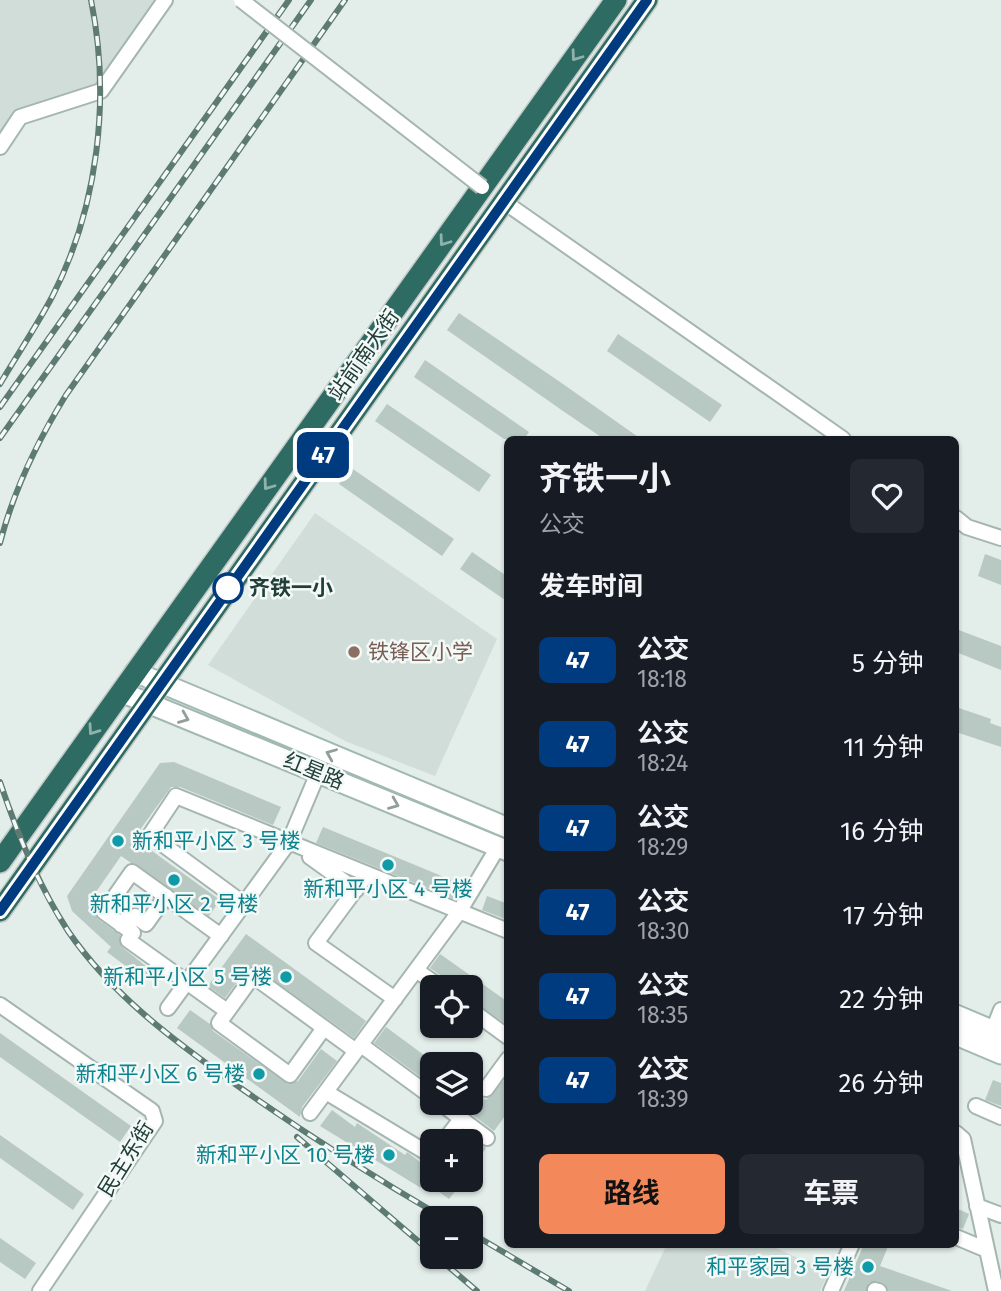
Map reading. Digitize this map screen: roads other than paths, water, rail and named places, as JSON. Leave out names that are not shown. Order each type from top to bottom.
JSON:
[{"type":"highway","name":"站前南大街","points":[[0,862],[616,0]]},
{"type":"highway","name":"站前南大街","points":[[0,911],[647,0]]},
{"type":"street","points":[[0,147],[20,117],[101,91],[165,0]]},
{"type":"street","points":[[241,0],[482,187]]},
{"type":"street","points":[[503,201],[839,436]]},
{"type":"street","points":[[959,520],[967,527],[1001,538]]},
{"type":"street","name":"红星路","points":[[135,672],[504,826]]},
{"type":"street","name":"红星路","points":[[121,692],[503,849]]},
{"type":"street","points":[[168,1008],[289,842],[318,773]]},
{"type":"street","points":[[244,904],[150,835],[176,796],[504,929]]},
{"type":"street","points":[[289,842],[356,890]]},
{"type":"street","points":[[310,1113],[460,912],[503,849]]},
{"type":"street","points":[[221,936],[132,872],[104,912],[133,933],[128,940],[227,1011]]},
{"type":"street","points":[[367,874],[316,943],[395,999]]},
{"type":"street","points":[[121,925],[126,919],[131,922],[135,916],[146,924],[166,896]]},
{"type":"street","points":[[416,970],[423,975]]},
{"type":"street","points":[[324,1028],[290,1075],[219,1023],[253,976],[324,1028],[420,1089]]},
{"type":"street","name":"民主东街","points":[[0,1005],[152,1111],[155,1121],[40,1291]]},
{"type":"street","points":[[995,1041],[1001,1010]]},
{"type":"street","points":[[959,1017],[995,1041]]},
{"type":"street","points":[[483,1019],[504,1034]]},
{"type":"street","points":[[959,1035],[995,1041]]},
{"type":"street","points":[[485,1089],[504,1064]]},
{"type":"street","points":[[326,1092],[420,1149]]},
{"type":"street","points":[[976,1106],[1001,1116]]},
{"type":"street","points":[[456,1115],[487,1138]]},
{"type":"street","points":[[453,1129],[461,1119]]},
{"type":"street","points":[[959,1136],[963,1139],[996,1291]]},
{"type":"street","points":[[977,1206],[1001,1215]]},
{"type":"street","points":[[959,1238],[987,1250]]},
{"type":"street","points":[[831,1291],[850,1248]]},
{"type":"railway","points":[[0,384],[40,319],[68,263],[90,190],[100,114],[100,75],[91,0]]},
{"type":"railway","points":[[0,407],[289,0]]},
{"type":"railway","points":[[0,438],[311,0]]},
{"type":"railway","points":[[0,543],[27,466],[66,395],[345,0]]},
{"type":"railway","points":[[0,782],[29,858],[57,913],[85,954],[123,995],[189,1050],[261,1102],[424,1206]]},
{"type":"railway","points":[[297,1137],[420,1243]]},
{"type":"railway","points":[[483,1240],[569,1291]]},
{"type":"railway","points":[[451,1269],[477,1291]]},
{"type":"place","name":"齐铁一小","points":[[228,588]]},
{"type":"place","name":"铁锋区小学","points":[[354,652]]},
{"type":"place","name":"新和平小区 3 号楼","points":[[118,841]]},
{"type":"place","name":"新和平小区 4 号楼","points":[[388,865]]},
{"type":"place","name":"新和平小区 2 号楼","points":[[174,880]]},
{"type":"place","name":"新和平小区 5 号楼","points":[[286,977]]},
{"type":"place","name":"新和平小区 6 号楼","points":[[259,1074]]},
{"type":"place","name":"新和平小区 10 号楼","points":[[389,1155]]},
{"type":"place","name":"和平家园 3 号楼","points":[[868,1267]]}]
